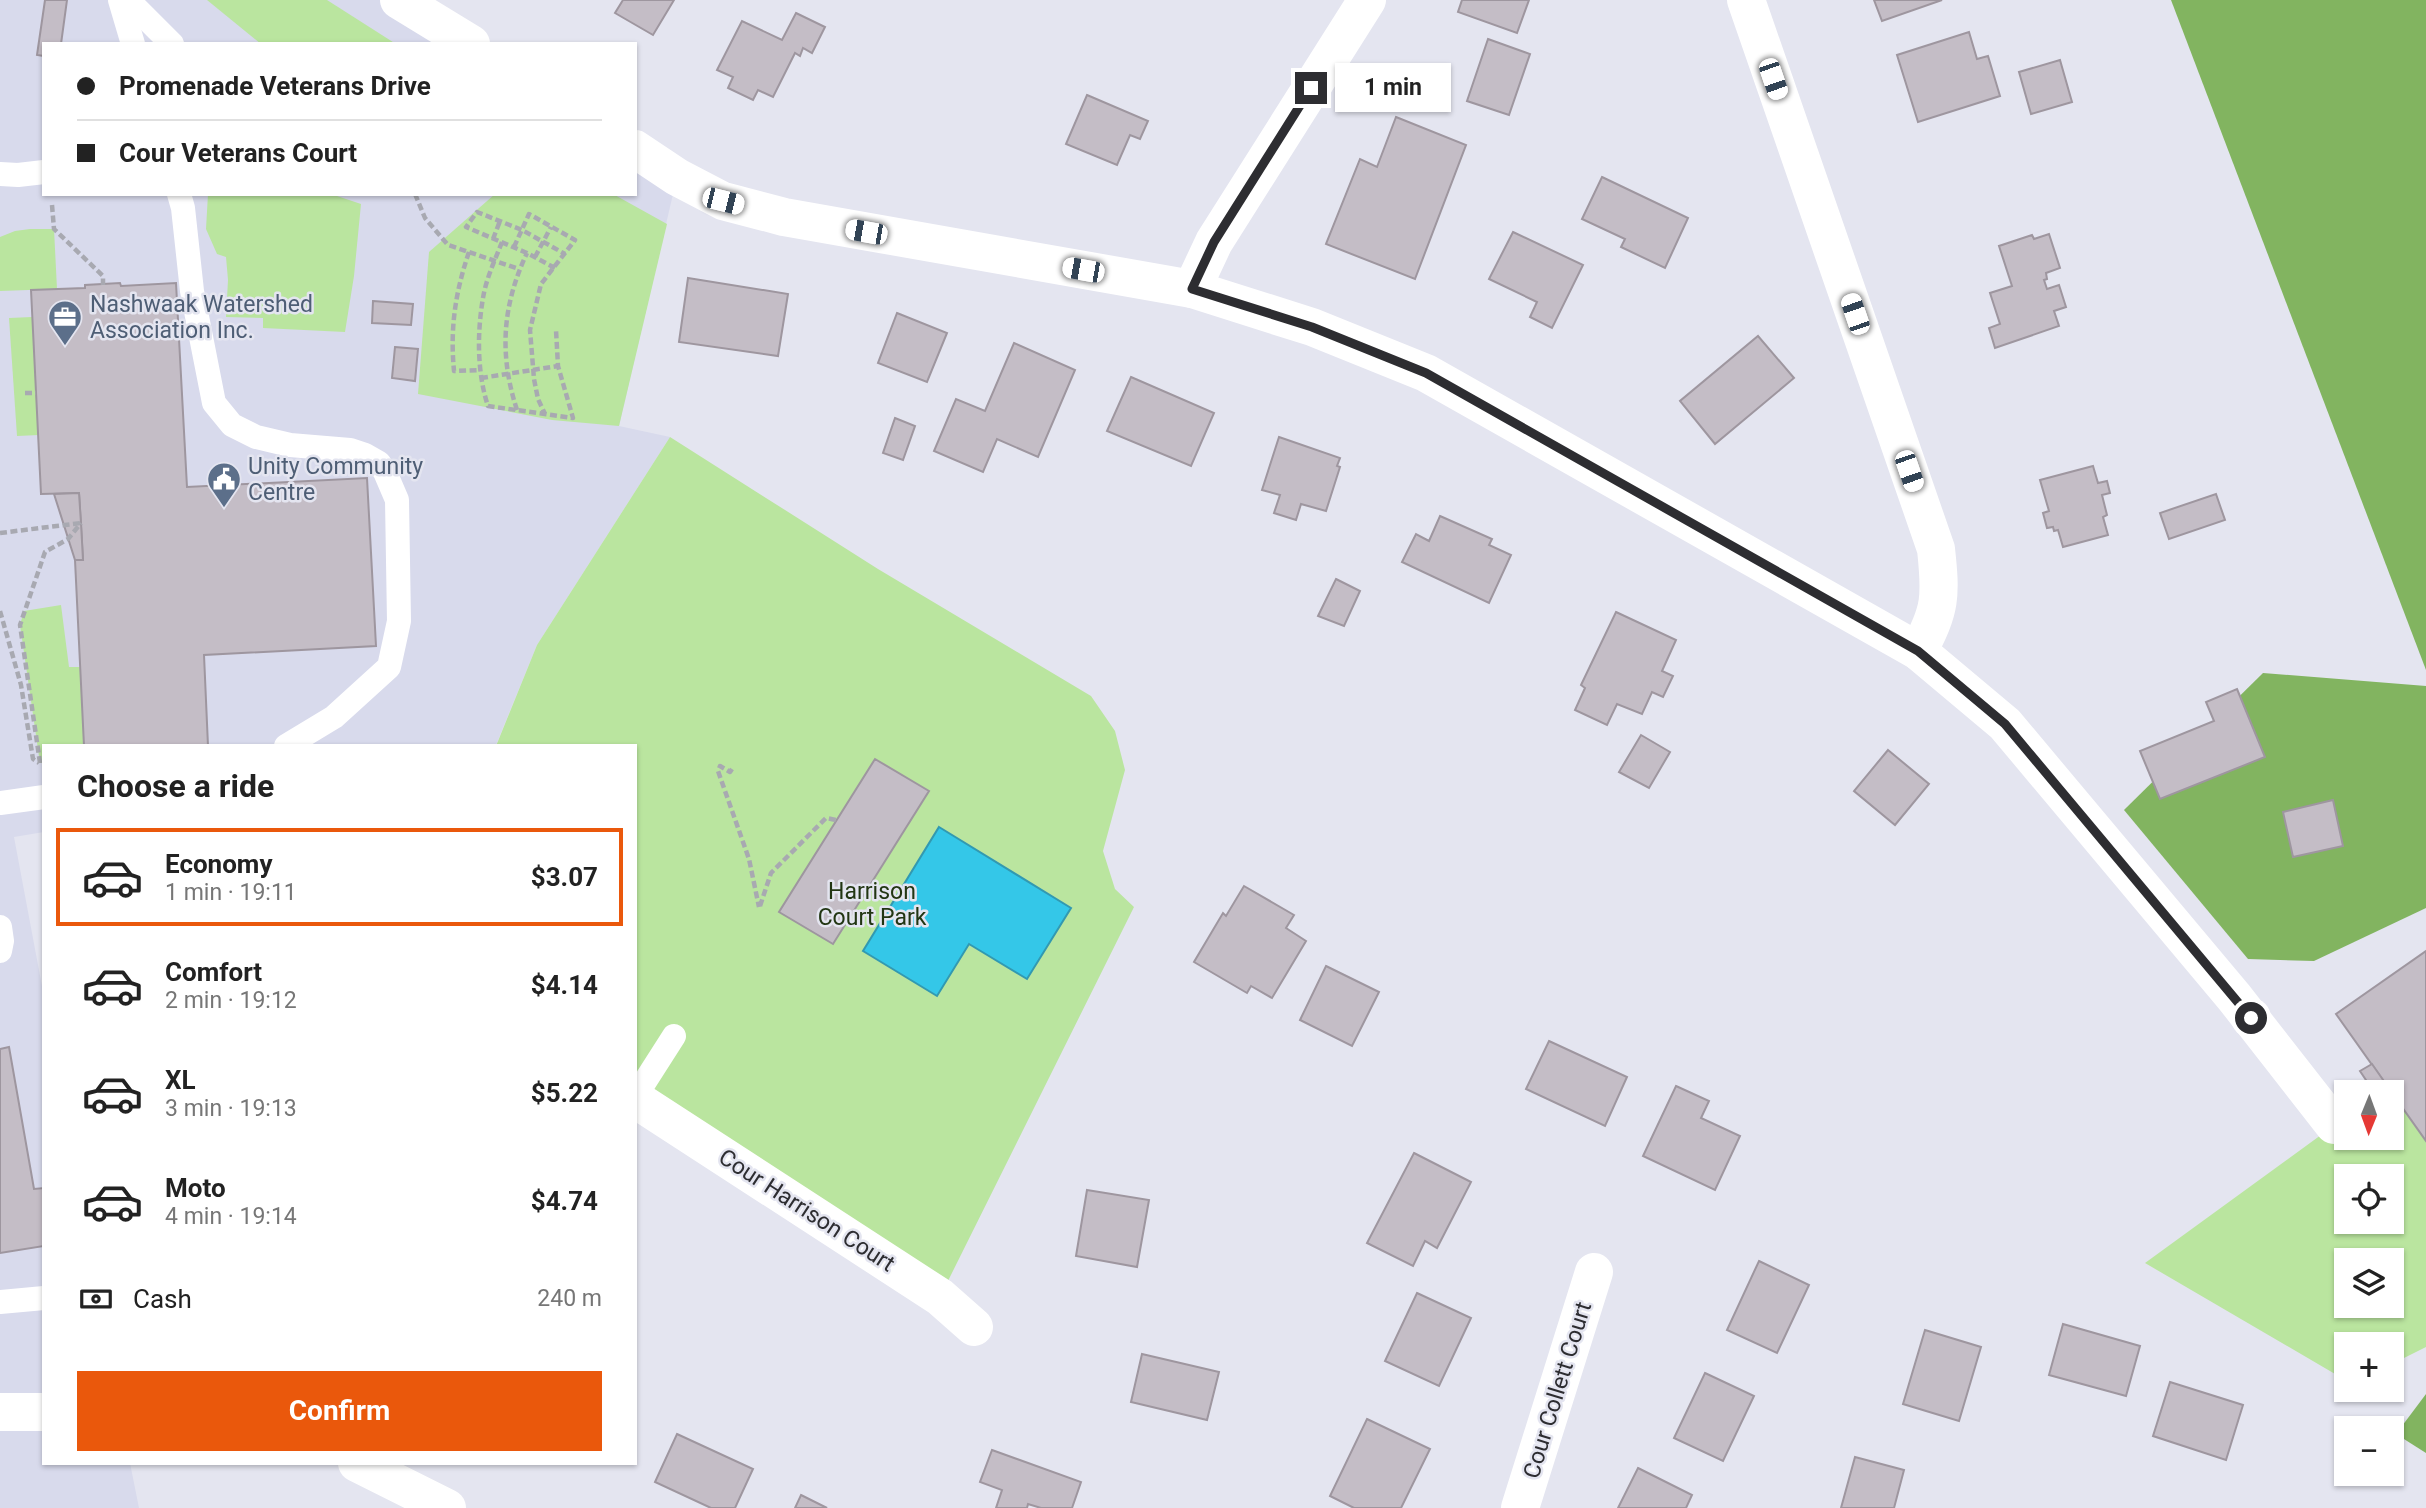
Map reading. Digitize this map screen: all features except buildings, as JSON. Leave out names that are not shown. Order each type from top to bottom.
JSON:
[{"type":"street","points":[[399,0],[468,42]]},
{"type":"street","points":[[1192,289],[1214,242],[1367,0]]},
{"type":"street","points":[[1746,0],[1936,550],[1941,592],[1933,625],[1918,651]]},
{"type":"street","points":[[637,150],[677,177],[723,201],[784,217],[1192,289],[1312,327],[1426,373],[1918,651],[2005,724],[2234,997],[2334,1125]]},
{"type":"street","name":"Cour Harrison Court","points":[[637,1099],[940,1297],[974,1327]]},
{"type":"street","name":"Cour Collett Court","points":[[1520,1508],[1594,1272]]},
{"type":"street","points":[[0,1412],[42,1412]]},
{"type":"street","points":[[361,1465],[447,1508]]},
{"type":"lane","points":[[120,0],[132,42]]},
{"type":"lane","points":[[128,0],[170,42]]},
{"type":"lane","points":[[6,177],[42,172]]},
{"type":"lane","points":[[179,196],[183,208],[192,290],[214,402],[232,425],[256,437],[290,445],[350,450],[365,455],[379,463],[397,500],[399,621],[389,667],[334,717],[289,744]]},
{"type":"lane","points":[[0,803],[42,797]]},
{"type":"lane","points":[[0,926],[0,951]]},
{"type":"lane","points":[[637,1095],[674,1036]]},
{"type":"lane","points":[[0,1302],[42,1298]]},
{"type":"path","points":[[51,196],[54,229],[103,276],[103,285]]},
{"type":"path","points":[[416,196],[425,218],[448,246],[519,269]]},
{"type":"path","points":[[555,268],[466,227],[477,212],[522,230],[565,254]]},
{"type":"path","points":[[514,247],[528,214],[575,240],[541,284],[530,330],[538,399],[545,414]]},
{"type":"path","points":[[493,239],[500,221]]},
{"type":"path","points":[[535,257],[551,227]]},
{"type":"path","points":[[502,242],[483,298],[480,370],[488,406],[573,418],[558,366],[556,330]]},
{"type":"path","points":[[469,253],[459,280],[451,340],[454,371],[480,370]]},
{"type":"path","points":[[517,410],[505,350],[507,310],[519,269],[527,253]]},
{"type":"path","points":[[481,378],[558,366]]},
{"type":"path","points":[[25,393],[36,393]]},
{"type":"path","points":[[0,533],[81,523],[68,539],[45,552],[20,625],[40,763],[33,759],[21,685],[0,611]]},
{"type":"path","points":[[732,769],[730,772],[720,766],[718,771],[749,859],[759,907],[771,873],[826,818],[836,820]]},
{"type":"shaded area","points":[[0,0],[399,0],[468,42],[42,42],[42,196],[637,196],[637,150],[677,177],[619,426],[670,437],[537,645],[496,744],[42,744],[42,832],[14,837],[42,986],[42,1465],[130,1465],[139,1508],[0,1508]]},
{"type":"green space","points":[[207,0],[327,0],[393,42],[259,42]]},
{"type":"green space","points":[[2171,0],[2426,0],[2426,670]]},
{"type":"green space","points":[[208,196],[337,196],[361,204],[345,332],[263,328],[263,318],[226,317],[226,257],[217,254],[206,229]]},
{"type":"green space","points":[[493,196],[617,196],[667,224],[619,426],[552,420],[418,394],[429,252]]},
{"type":"green space","points":[[30,229],[54,229],[57,289],[0,291],[0,237]]},
{"type":"green space","points":[[32,317],[39,435],[17,436],[9,318]]},
{"type":"green space","name":"Harrison Court Park","points":[[670,437],[878,569],[1091,696],[1115,731],[1125,770],[1103,851],[1115,889],[1134,907],[940,1297],[637,1100],[637,744],[497,744],[537,645]]},
{"type":"green space","points":[[61,605],[69,667],[80,667],[84,744],[42,744],[42,763],[20,625],[24,611]]},
{"type":"green space","points":[[2263,673],[2426,686],[2426,908],[2314,961],[2248,959],[2124,810]]},
{"type":"green space","points":[[2404,1110],[2426,1141],[2426,1347],[2404,1358],[2404,1332],[2334,1332],[2334,1373],[2145,1263],[2334,1125],[2334,1150],[2404,1150]]},
{"type":"green space","points":[[2426,1394],[2426,1453],[2404,1439],[2404,1423]]},
{"type":"water","points":[[939,827],[1071,908],[1027,979],[969,944],[937,996],[863,951]]},
{"type":"place","name":"Nashwaak Watershed Association Inc.","points":[[65,347]]},
{"type":"place","name":"Unity Community Centre","points":[[224,509]]},
{"type":"route","points":[[1311,88],[1214,242],[1192,289],[1312,327],[1426,373],[1918,651],[2005,724],[2251,1018]]}]
